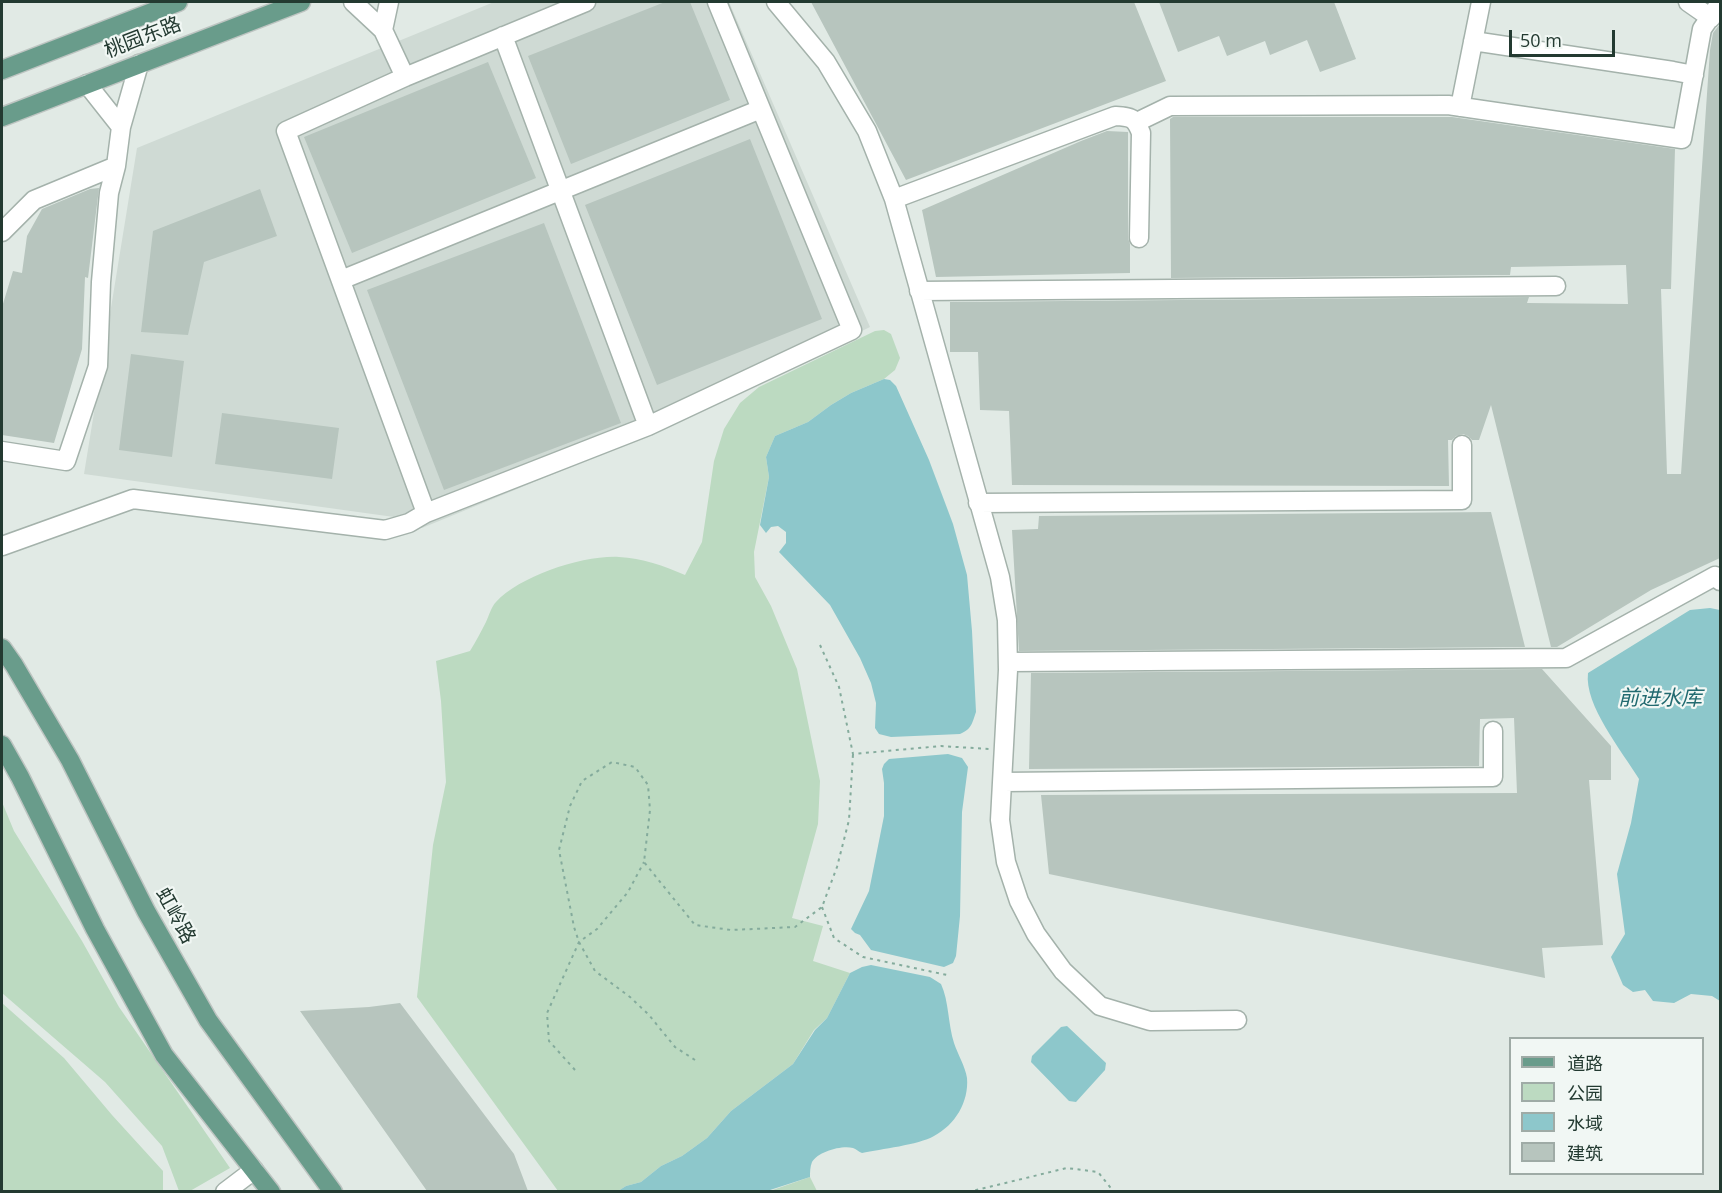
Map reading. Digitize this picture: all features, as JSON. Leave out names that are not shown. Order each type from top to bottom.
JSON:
[{"type":"main road","name":"桃园东路","points":[[2,70],[178,2]]},
{"type":"main road","name":"桃园东路","points":[[2,117],[301,2]]},
{"type":"main road","name":"虹岭路","points":[[2,648],[14,664],[70,760],[146,911],[208,1020],[333,1191]]},
{"type":"main road","points":[[2,745],[95,930],[164,1055],[271,1191]]},
{"type":"street","points":[[353,2],[383,30],[405,77]]},
{"type":"street","points":[[383,30],[390,2]]},
{"type":"street","points":[[426,513],[286,131],[405,77],[586,2]]},
{"type":"street","points":[[2,546],[133,499],[385,530],[409,523],[426,513],[648,426],[852,330],[717,2]]},
{"type":"street","points":[[776,2],[826,62],[867,131],[894,199],[1000,577],[1007,620],[1008,662],[1000,820],[1006,862],[1019,901],[1036,934],[1063,971],[1100,1006],[1150,1021],[1237,1020]]},
{"type":"street","points":[[1460,107],[1481,2]]},
{"type":"street","points":[[1137,122],[1170,106],[1448,105],[1682,139],[1702,29],[1716,10],[1688,2]]},
{"type":"street","points":[[503,36],[648,426]]},
{"type":"street","points":[[1473,42],[1694,75]]},
{"type":"street","points":[[2,451],[66,461],[98,366],[101,282],[109,193],[116,166],[121,127],[139,64]]},
{"type":"street","points":[[87,84],[121,127]]},
{"type":"street","points":[[341,280],[761,109]]},
{"type":"street","points":[[894,199],[1115,116],[1129,117],[1137,122],[1141,133],[1139,238]]},
{"type":"street","points":[[2,232],[34,200],[116,166]]},
{"type":"street","points":[[919,291],[1556,286]]},
{"type":"street","points":[[978,503],[1462,500],[1462,445]]},
{"type":"street","points":[[1008,662],[1566,658],[1715,576],[1720,581]]},
{"type":"street","points":[[1003,782],[1493,777],[1493,731]]},
{"type":"street","points":[[225,1191],[254,1170]]},
{"type":"path","points":[[644,862],[695,925],[731,930],[795,927],[822,908],[837,867],[849,820],[853,754],[839,687],[820,645]]},
{"type":"path","points":[[853,754],[942,746],[1004,750]]},
{"type":"path","points":[[575,1070],[549,1041],[547,1013],[579,942],[597,929],[628,892],[644,862],[650,810],[648,785],[635,767],[612,762],[582,781],[570,806],[560,850],[574,927],[579,942],[595,971],[630,997],[649,1015],[675,1047],[695,1060]]},
{"type":"path","points":[[822,908],[834,938],[863,957],[947,975]]},
{"type":"path","points":[[968,1191],[1067,1168],[1098,1172],[1114,1191]]},
{"type":"shaded area","points":[[494,2],[729,2],[870,327],[661,430],[422,528],[394,517],[84,474],[137,148]]},
{"type":"green space","points":[[884,330],[891,334],[900,358],[895,370],[884,379],[851,393],[808,422],[775,436],[766,457],[769,477],[754,552],[755,577],[771,606],[797,669],[820,781],[818,824],[792,918],[823,926],[813,961],[850,973],[827,1018],[814,1030],[793,1064],[731,1111],[707,1138],[682,1156],[661,1166],[641,1182],[618,1191],[558,1191],[417,997],[433,845],[446,782],[436,661],[470,651],[496,602],[520,584],[553,569],[604,557],[619,557],[653,563],[685,575],[702,542],[714,461],[724,429],[740,403],[759,387],[875,331]]},
{"type":"green space","points":[[2,802],[14,831],[82,941],[119,1007],[230,1168],[190,1191],[179,1191],[162,1146],[105,1082],[2,993]]},
{"type":"green space","points":[[2,1003],[64,1058],[163,1171],[163,1191],[2,1191]]},
{"type":"green space","points":[[810,1177],[817,1191],[767,1192]]},
{"type":"water","points":[[884,379],[890,380],[896,386],[929,460],[953,524],[967,575],[976,712],[969,728],[960,734],[891,737],[879,734],[875,728],[876,703],[871,683],[860,658],[830,605],[779,552],[786,543],[786,532],[778,526],[771,527],[766,533],[760,525],[769,477],[766,457],[775,436],[808,422],[851,393]]},
{"type":"water","name":"前进水库","points":[[1710,608],[1720,610],[1720,1001],[1712,996],[1691,994],[1674,1003],[1653,1001],[1645,990],[1633,992],[1623,985],[1611,957],[1625,934],[1617,874],[1631,823],[1639,779],[1598,713],[1588,686],[1588,673],[1690,610]]},
{"type":"water","points":[[948,754],[962,758],[968,767],[962,812],[960,916],[956,956],[953,963],[944,967],[871,950],[860,935],[851,929],[869,891],[884,816],[882,769],[884,764],[889,759]]},
{"type":"water","points":[[871,965],[930,977],[941,984],[946,998],[952,1036],[967,1078],[963,1104],[948,1126],[934,1136],[919,1142],[862,1153],[848,1147],[830,1150],[819,1155],[812,1162],[810,1177],[767,1191],[618,1191],[641,1182],[661,1166],[682,1156],[707,1138],[731,1111],[793,1064],[815,1030],[827,1018],[850,973]]},
{"type":"water","points":[[1067,1026],[1106,1063],[1105,1070],[1076,1102],[1069,1101],[1031,1062],[1032,1056],[1061,1027]]},
{"type":"building","points":[[665,2],[690,2],[730,100],[571,164],[528,56]]},
{"type":"building","points":[[811,2],[1134,2],[1166,81],[906,180]]},
{"type":"building","points":[[1159,2],[1334,2],[1356,59],[1320,72],[1307,40],[1270,55],[1265,41],[1227,56],[1219,36],[1178,52]]},
{"type":"building","points":[[1720,24],[1720,558],[1651,590],[1557,647],[1551,647],[1491,405],[1479,440],[1472,440],[1463,434],[1448,440],[1449,486],[1012,485],[1009,411],[980,410],[978,352],[950,352],[950,302],[1529,297],[1527,303],[1628,304],[1626,265],[1511,267],[1510,275],[1171,278],[1170,119],[1173,117],[1452,117],[1675,149],[1671,289],[1661,289],[1667,474],[1681,474],[1710,50],[1713,33]]},
{"type":"building","points":[[488,62],[536,178],[352,253],[304,137]]},
{"type":"building","points":[[1107,131],[1128,132],[1130,273],[936,277],[922,210]]},
{"type":"building","points":[[750,139],[822,319],[657,385],[585,205]]},
{"type":"building","points":[[99,188],[88,278],[85,277],[82,349],[54,443],[2,435],[2,307],[13,271],[22,273],[27,236],[42,209],[90,189]]},
{"type":"building","points":[[260,189],[277,236],[204,262],[188,335],[141,332],[153,231]]},
{"type":"building","points":[[544,223],[621,423],[444,490],[367,290]]},
{"type":"building","points":[[131,354],[184,361],[172,457],[119,450]]},
{"type":"building","points":[[222,413],[339,428],[332,479],[215,464]]},
{"type":"building","points":[[1491,512],[1525,647],[1019,651],[1012,530],[1038,529],[1039,516]]},
{"type":"building","points":[[1542,669],[1611,746],[1611,780],[1589,780],[1603,945],[1542,948],[1545,978],[1049,874],[1041,795],[1517,793],[1514,718],[1480,719],[1479,766],[1029,769],[1031,673]]},
{"type":"building","points":[[400,1003],[514,1154],[528,1191],[427,1191],[300,1011]]}]
